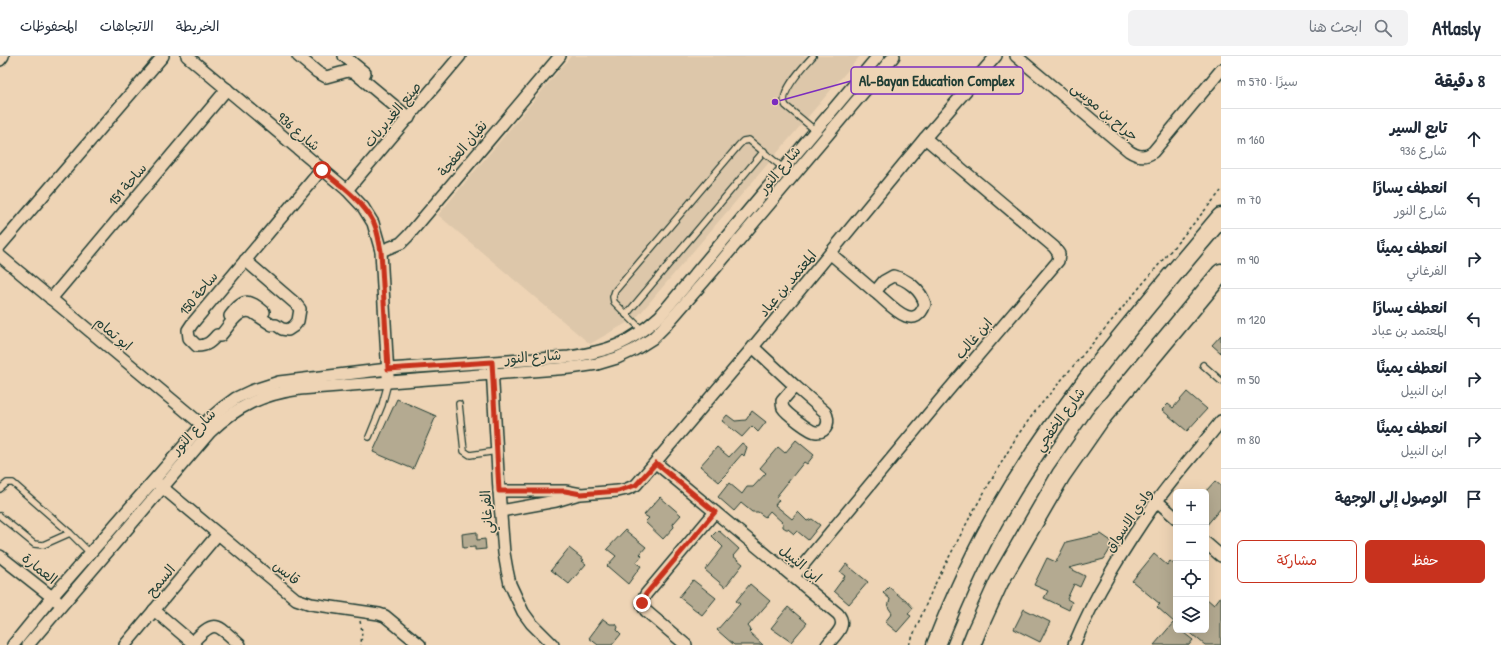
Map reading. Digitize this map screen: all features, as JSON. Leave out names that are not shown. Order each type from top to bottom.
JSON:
[{"type":"highway","name":"شارع الخفجي","points":[[936,645],[970,566],[1001,506],[1033,456],[1108,352],[1221,217]]},
{"type":"highway","points":[[971,645],[999,582],[1061,475],[1100,419],[1221,273]]},
{"type":"street","points":[[0,60],[4,56]]},
{"type":"street","points":[[0,246],[163,56]]},
{"type":"street","name":"شارع 936","points":[[187,56],[347,190],[363,208],[373,223],[381,251],[388,382]]},
{"type":"street","points":[[298,56],[322,75],[329,76],[348,71],[355,73],[411,115]]},
{"type":"street","points":[[340,73],[343,56]]},
{"type":"street","points":[[343,56],[411,115]]},
{"type":"street","name":"صنع الغديريات","points":[[347,190],[460,56]]},
{"type":"street","name":"نقيان العفجة","points":[[381,251],[401,243],[408,236],[560,56]]},
{"type":"street","name":"شارع النور","points":[[28,645],[62,605],[158,484],[206,429],[220,409],[236,398],[266,385],[289,380],[388,369],[569,357],[595,353],[612,348],[643,331],[660,316],[878,56]]},
{"type":"street","name":"شارع النور","points":[[206,429],[244,406],[270,395],[300,389],[570,368],[596,364],[617,358],[634,350],[653,338],[667,324],[894,56]]},
{"type":"street","name":"المعتمد بن عباد","points":[[501,510],[556,501],[581,494],[618,491],[636,485],[831,254],[925,138],[996,56]]},
{"type":"street","name":"جراح بن موسى","points":[[1016,56],[1129,151],[1142,157],[1153,152],[1221,70]]},
{"type":"street","name":"ساحة 151","points":[[51,299],[227,89]]},
{"type":"street","name":"ابن غالب","points":[[794,576],[1058,261],[1059,254],[1054,247],[925,138]]},
{"type":"street","points":[[785,167],[795,173]]},
{"type":"street","name":"ساحة 150","points":[[245,260],[296,304],[300,309],[298,321],[288,330],[282,330],[256,306],[248,302],[244,302],[237,308],[217,335],[209,343],[204,346],[197,346],[189,338],[188,330],[197,317],[245,260],[322,170]]},
{"type":"street","points":[[831,254],[875,292]]},
{"type":"street","name":"ابو تمام","points":[[0,256],[206,429]]},
{"type":"street","points":[[753,347],[795,386]]},
{"type":"street","name":"الفرغاني","points":[[492,362],[499,491],[504,552],[510,584],[520,607],[531,623],[553,645]]},
{"type":"street","name":"وادي الاسواق","points":[[1074,645],[1084,620],[1103,584],[1157,502],[1221,421]]},
{"type":"street","name":"ابن النبيل","points":[[656,463],[794,576],[842,618],[841,628],[827,645]]},
{"type":"street","name":"شارع النور","points":[[13,645],[90,553],[158,484]]},
{"type":"street","name":"قابس","points":[[158,484],[296,599],[311,604],[358,610],[385,616],[420,645]]},
{"type":"street","name":"المعتمد بن عباد","points":[[499,491],[560,491],[581,494]]},
{"type":"street","points":[[1157,502],[1173,515]]},
{"type":"street","points":[[686,645],[646,612],[642,603],[646,594],[715,512]]},
{"type":"street","name":"السمح","points":[[125,645],[218,534]]},
{"type":"street","points":[[1209,546],[1221,556]]},
{"type":"street","name":"العمارة","points":[[0,556],[62,605]]},
{"type":"street","points":[[154,610],[194,644],[203,631],[208,627],[214,626],[224,631],[240,645]]},
{"type":"lane","points":[[813,56],[790,85],[785,94],[784,103],[816,131]]},
{"type":"lane","points":[[643,331],[614,302],[613,297],[615,291],[743,141],[749,140],[785,167]]},
{"type":"lane","points":[[626,315],[764,151]]},
{"type":"lane","points":[[1203,365],[1221,381]]},
{"type":"lane","points":[[369,437],[382,404],[388,382]]},
{"type":"lane","points":[[459,404],[464,451],[470,455],[497,451]]},
{"type":"lane","points":[[0,489],[7,483],[13,483],[70,533],[90,553]]},
{"type":"lane","points":[[0,516],[34,544],[43,545],[70,533]]},
{"type":"path","points":[[358,610],[362,631],[361,645]]},
{"type":"shaded area","points":[[571,56],[860,56],[637,317],[590,344],[438,215]]},
{"type":"building","points":[[1221,335],[1221,353],[1212,345]]},
{"type":"building","points":[[1187,392],[1207,409],[1187,431],[1162,410],[1168,404],[1173,408]]},
{"type":"building","points":[[397,399],[436,416],[413,469],[373,452]]},
{"type":"building","points":[[752,411],[766,422],[758,432],[752,426],[742,437],[722,421],[727,415],[735,421],[746,420]]},
{"type":"building","points":[[796,440],[814,455],[807,464],[804,462],[776,497],[779,500],[775,505],[792,519],[798,512],[807,521],[812,519],[820,525],[808,540],[797,531],[794,534],[783,527],[783,523],[770,511],[765,517],[758,512],[752,512],[741,503],[734,511],[718,497],[729,483],[742,494],[747,487],[753,487],[766,473],[760,468],[778,447],[785,453]]},
{"type":"building","points":[[742,443],[747,447],[744,456],[742,454],[729,469],[729,472],[719,482],[700,466],[717,447],[729,457]]},
{"type":"building","points":[[1215,481],[1221,486],[1221,508],[1209,522],[1209,489],[1208,489]]},
{"type":"building","points":[[660,497],[681,515],[673,524],[674,527],[663,539],[645,522],[649,518],[644,515]]},
{"type":"building","points":[[625,530],[646,547],[640,554],[642,556],[636,563],[641,566],[628,584],[607,566],[616,556],[607,549]]},
{"type":"building","points":[[718,530],[739,549],[733,556],[743,564],[725,587],[705,570],[723,547],[712,536]]},
{"type":"building","points":[[477,532],[477,540],[485,539],[486,549],[475,550],[475,547],[463,548],[462,534]]},
{"type":"building","points":[[1101,534],[1114,543],[1104,559],[1069,568],[1085,576],[1080,587],[1074,584],[1067,599],[1072,602],[1069,610],[1044,598],[1048,591],[1034,585],[1047,558],[1056,562],[1066,542]]},
{"type":"building","points":[[569,548],[584,560],[582,561],[586,564],[569,584],[551,570]]},
{"type":"building","points":[[1154,554],[1167,565],[1170,561],[1173,564],[1173,621],[1157,607],[1160,604],[1132,581]]},
{"type":"building","points":[[846,564],[868,582],[849,604],[834,591],[845,576],[840,572]]},
{"type":"building","points":[[693,580],[716,598],[702,615],[679,597]]},
{"type":"building","points":[[750,584],[770,601],[748,626],[751,630],[749,632],[763,645],[734,645],[717,630],[740,604],[736,601]]},
{"type":"building","points":[[889,587],[905,599],[913,608],[908,614],[911,616],[897,632],[885,622],[892,613],[888,607],[890,599],[883,593]]},
{"type":"building","points":[[1221,596],[1221,645],[1205,645],[1191,633],[1209,633],[1209,601],[1214,605]]},
{"type":"building","points":[[788,607],[807,623],[791,642],[771,628]]},
{"type":"building","points":[[1024,609],[1050,622],[1040,642],[1014,629]]},
{"type":"building","points":[[603,619],[610,624],[616,624],[618,627],[617,630],[621,634],[612,645],[598,645],[589,638]]},
{"type":"building","points":[[1173,623],[1173,633],[1184,633],[1193,640],[1189,645],[1154,645]]},
{"type":"place","name":"Al-Bayan Education Complex","points":[[775,102]]},
{"type":"route","points":[[322,170],[347,190],[363,208],[373,223],[377,233],[381,251],[388,369],[492,362],[499,491],[565,491],[581,494],[618,491],[636,485],[656,463],[715,512],[646,594],[642,603]]}]
